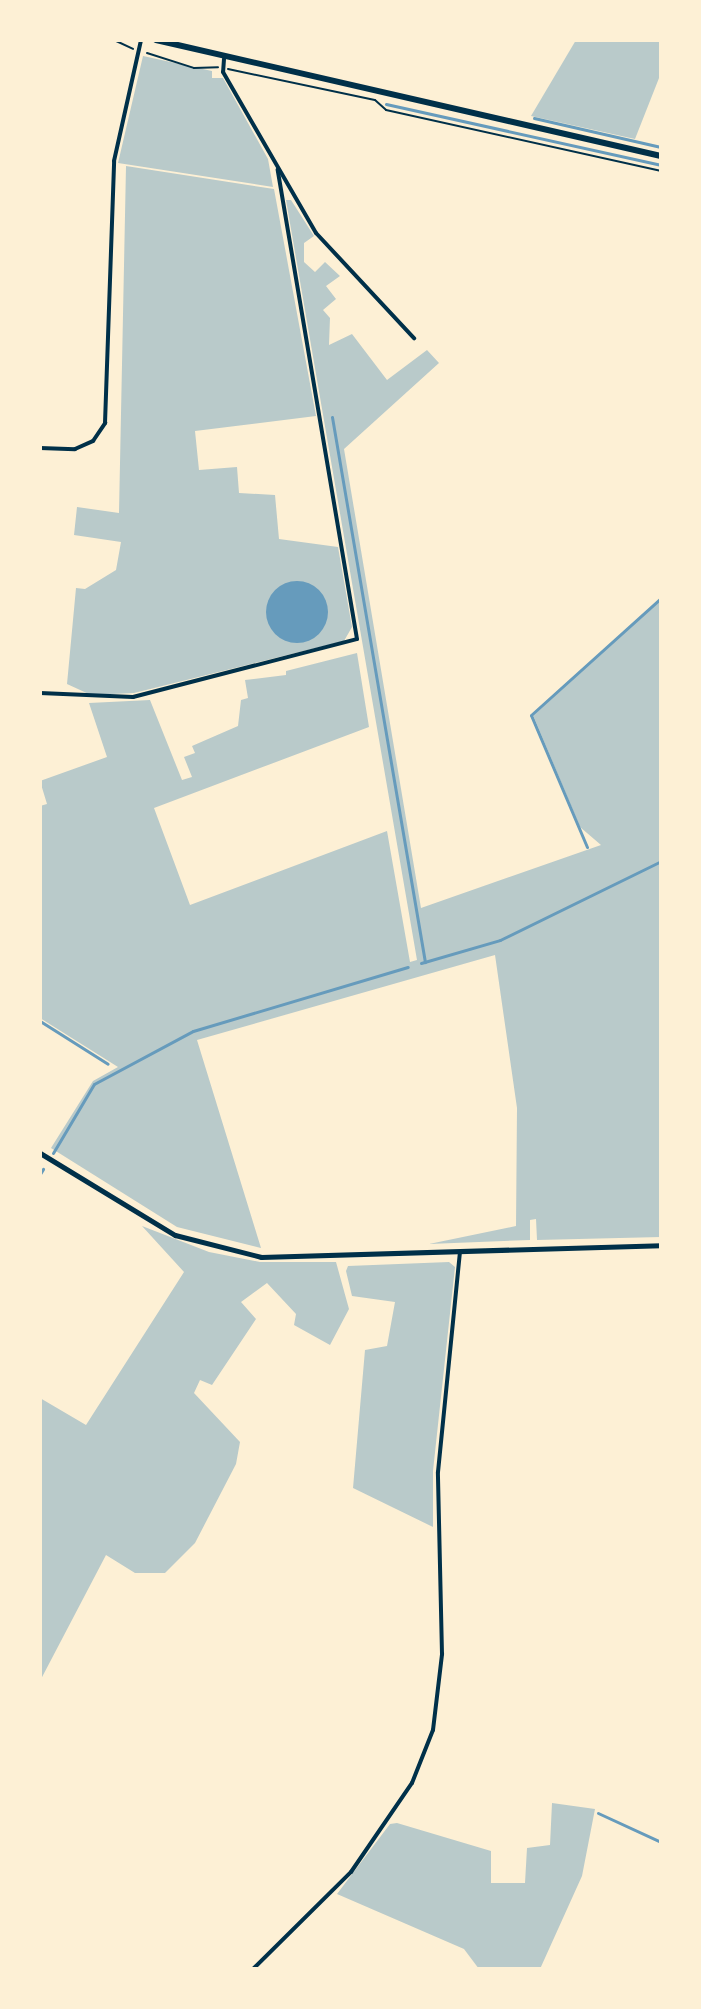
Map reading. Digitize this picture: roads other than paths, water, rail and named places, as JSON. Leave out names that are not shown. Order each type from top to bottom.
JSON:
[{"type":"main road","points":[[156,40],[224,59],[661,156]]},
{"type":"street","points":[[40,448],[75,449],[93,441],[105,423],[114,161],[141,40]]},
{"type":"street","points":[[224,59],[223,68],[316,233],[414,338]]},
{"type":"street","points":[[40,693],[133,697],[357,639],[280,198],[278,170]]},
{"type":"street","points":[[280,198],[291,191]]},
{"type":"street","points":[[40,1153],[155,1224],[211,1247],[285,1259],[661,1245]]},
{"type":"street","points":[[253,1969],[351,1872],[412,1783],[433,1730],[442,1654],[438,1472],[460,1253]]},
{"type":"water","points":[[297,581],[309,583],[319,590],[326,600],[326,624],[319,634],[309,641],[297,643],[285,641],[275,634],[268,624],[266,612],[268,600],[275,590],[285,583]]},
{"type":"waterway","points":[[386,104],[661,165]]},
{"type":"waterway","points":[[534,118],[661,147]]},
{"type":"waterway","points":[[332,417],[425,962]]},
{"type":"waterway","points":[[587,847],[531,715],[661,598]]},
{"type":"waterway","points":[[421,963],[500,940],[661,861]]},
{"type":"waterway","points":[[53,1153],[94,1084],[193,1031],[408,967]]},
{"type":"waterway","points":[[40,1021],[108,1064]]},
{"type":"waterway","points":[[40,1174],[43,1169]]},
{"type":"waterway","points":[[598,1813],[661,1842]]}]
